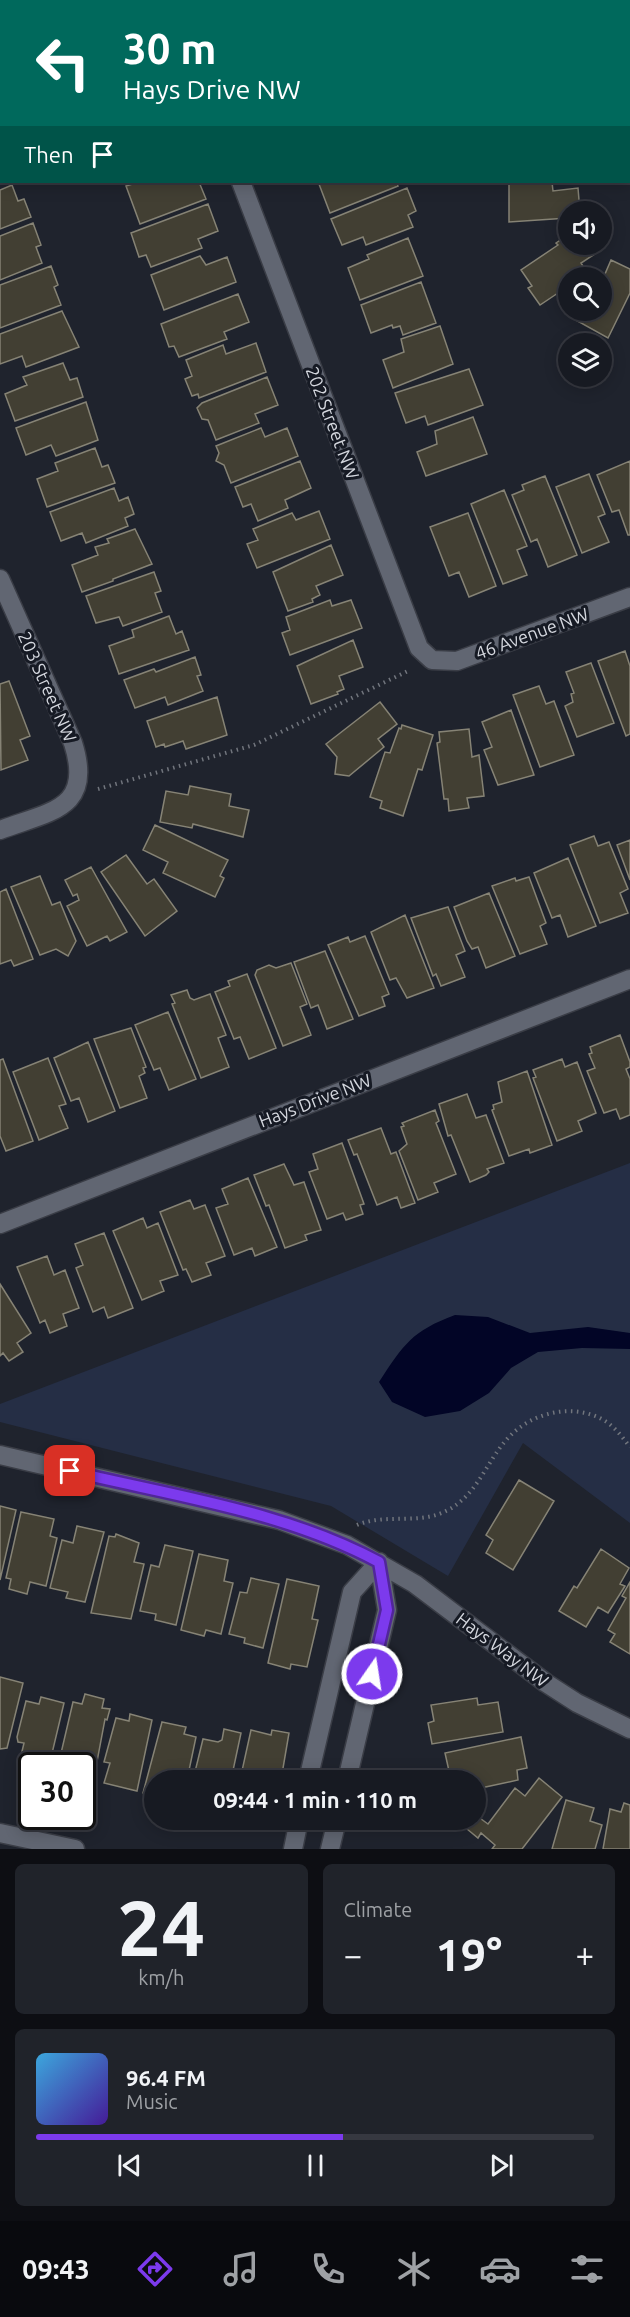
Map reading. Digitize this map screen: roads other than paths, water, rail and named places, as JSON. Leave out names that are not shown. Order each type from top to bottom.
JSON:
[{"type":"street","name":"202 Street NW","points":[[241,183],[412,635],[419,648],[432,660]]},
{"type":"street","name":"203 Street NW","points":[[0,579],[73,743],[80,765],[80,781],[74,796],[44,814],[0,830]]},
{"type":"street","name":"46 Avenue NW","points":[[432,660],[458,661],[475,656],[630,597]]},
{"type":"street","name":"Hays Drive NW","points":[[0,1224],[630,979]]},
{"type":"street","points":[[0,1455],[279,1520],[342,1543],[379,1562]]},
{"type":"street","points":[[310,1770],[352,1592],[379,1562]]},
{"type":"street","points":[[349,1770],[387,1610],[379,1562]]},
{"type":"street","name":"Hays Way NW","points":[[379,1562],[415,1584],[546,1683],[577,1703],[630,1730]]},
{"type":"street","points":[[293,1849],[297,1830]]},
{"type":"street","points":[[330,1849],[335,1830]]},
{"type":"street","points":[[0,1833],[75,1849]]}]
